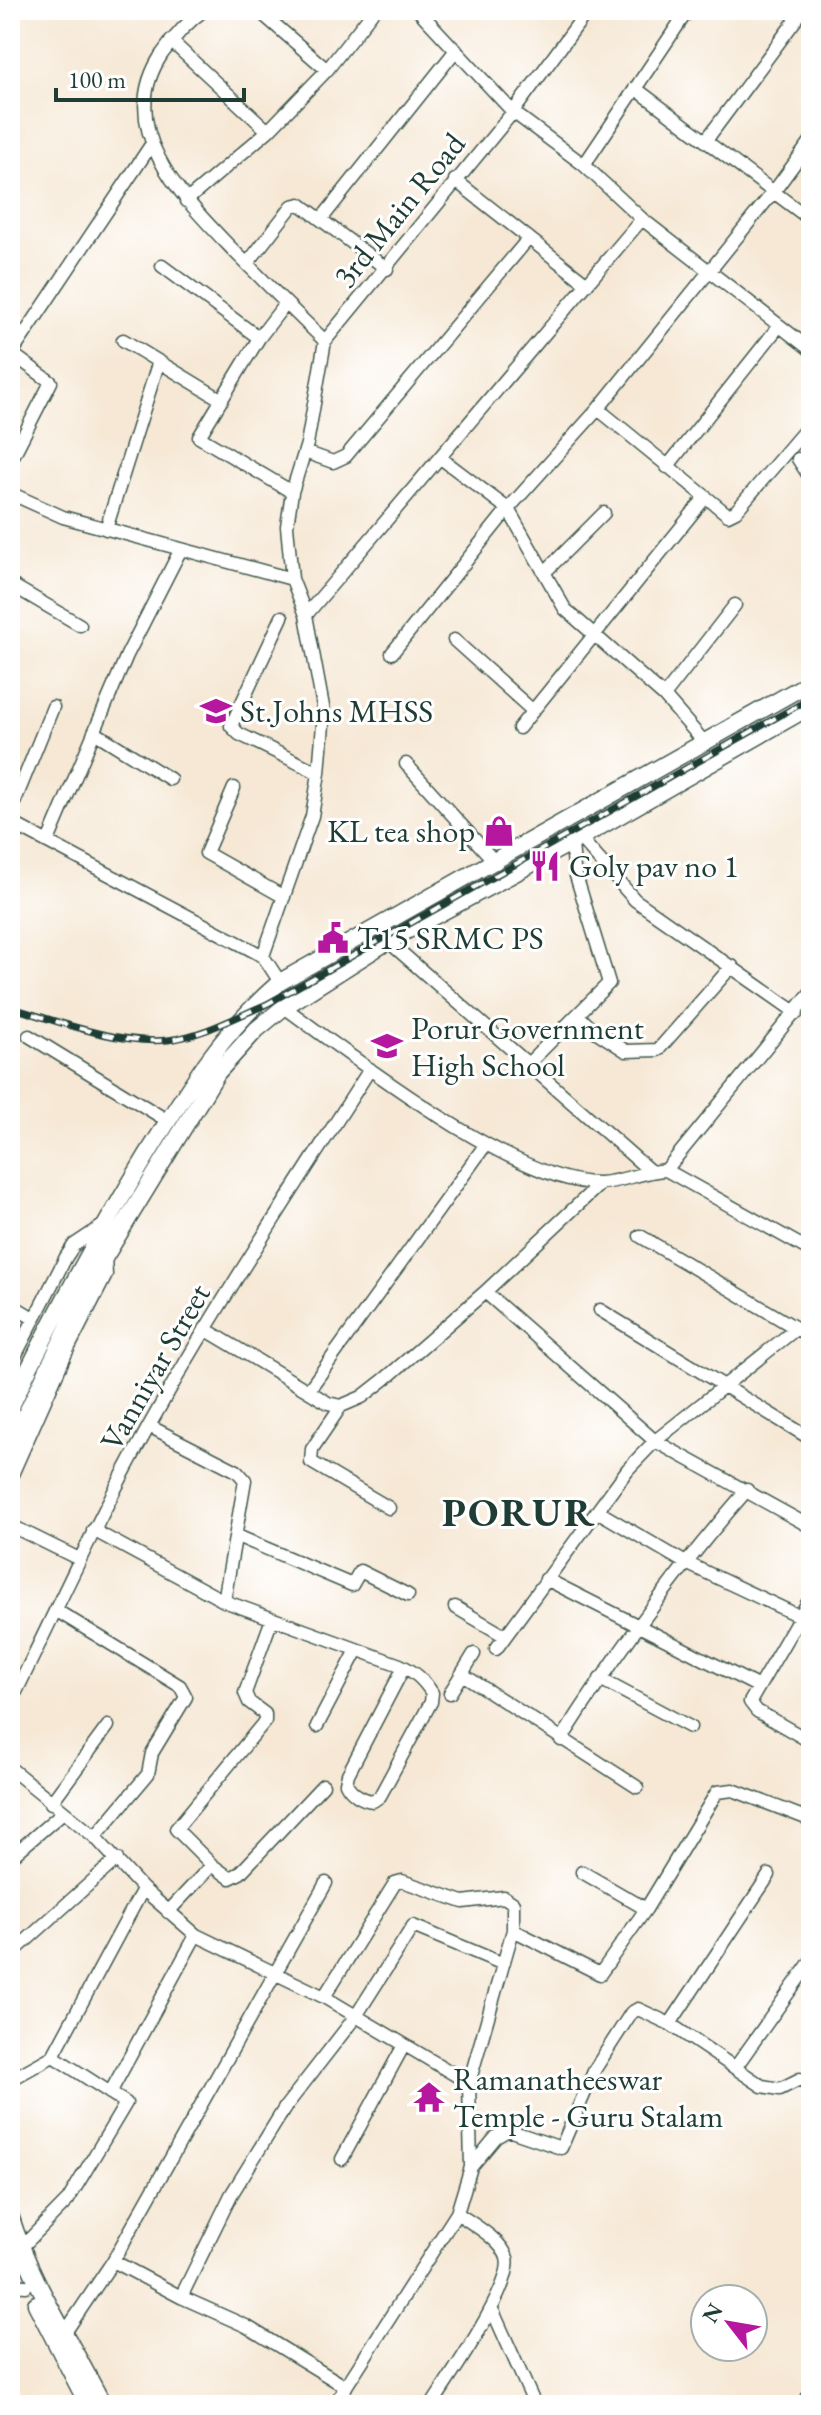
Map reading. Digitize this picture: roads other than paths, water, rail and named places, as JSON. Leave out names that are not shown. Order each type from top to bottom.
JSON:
[{"type":"main road","points":[[10,1447],[63,1330],[92,1278],[217,1073],[256,1030],[284,1007],[388,941],[496,863],[811,682]]},
{"type":"main road","points":[[10,1408],[104,1225],[202,1066],[241,1016],[280,982],[455,895],[576,840],[808,707],[795,691]]},
{"type":"main road","points":[[698,745],[701,767]]},
{"type":"main road","points":[[10,2215],[18,2285],[103,2405]]},
{"type":"main road","points":[[15,2250],[66,2331],[88,2405]]},
{"type":"street","points":[[204,10],[171,41],[154,67],[145,93],[144,120],[151,145],[186,201],[325,341],[305,452],[292,492],[287,526],[292,579],[306,615],[324,712],[319,773],[312,816],[263,956]]},
{"type":"street","points":[[258,10],[327,70]]},
{"type":"street","points":[[186,201],[268,131],[327,70],[374,10]]},
{"type":"street","points":[[418,10],[513,112],[584,165],[642,219],[811,350]]},
{"type":"street","points":[[584,165],[688,10]]},
{"type":"street","points":[[707,139],[803,10]]},
{"type":"street","name":"3rd Main Road","points":[[325,341],[513,112],[585,11]]},
{"type":"street","points":[[171,41],[268,131]]},
{"type":"street","points":[[323,217],[456,50]]},
{"type":"street","points":[[635,88],[707,139],[811,220]]},
{"type":"street","points":[[392,653],[508,509],[598,409],[811,141]]},
{"type":"street","points":[[10,462],[51,382],[11,352],[151,145]]},
{"type":"street","points":[[455,180],[587,284]]},
{"type":"street","points":[[247,264],[292,206],[305,205],[387,269]]},
{"type":"street","points":[[306,615],[442,459],[642,219]]},
{"type":"street","points":[[305,452],[320,460],[333,462],[346,456],[529,238]]},
{"type":"street","points":[[162,266],[259,338]]},
{"type":"street","points":[[285,304],[259,338],[199,437],[292,492]]},
{"type":"street","points":[[667,467],[779,326]]},
{"type":"street","points":[[123,340],[222,400]]},
{"type":"street","points":[[106,529],[158,364]]},
{"type":"street","points":[[598,409],[704,499],[728,515],[736,511],[811,423]]},
{"type":"street","points":[[442,459],[508,509],[565,609],[664,696],[698,745]]},
{"type":"street","points":[[798,459],[811,479]]},
{"type":"street","points":[[10,493],[46,512],[292,579]]},
{"type":"street","points":[[519,728],[704,499]]},
{"type":"street","points":[[545,572],[604,513]]},
{"type":"street","points":[[48,841],[127,655],[181,549]]},
{"type":"street","points":[[10,584],[80,625]]},
{"type":"street","points":[[664,696],[735,605]]},
{"type":"street","points":[[282,617],[231,726],[239,734],[319,773]]},
{"type":"street","points":[[454,640],[533,711]]},
{"type":"street","points":[[10,813],[53,707]]},
{"type":"street","points":[[94,732],[170,779]]},
{"type":"street","points":[[406,764],[496,863]]},
{"type":"street","points":[[234,788],[206,853],[284,897]]},
{"type":"street","points":[[10,822],[263,956],[280,982]]},
{"type":"street","points":[[576,840],[635,900],[797,1013]]},
{"type":"street","points":[[530,1062],[609,983],[574,869],[576,840]]},
{"type":"street","points":[[388,941],[530,1062],[650,1171]]},
{"type":"street","points":[[578,1015],[592,1029],[626,1051],[658,1050],[732,966]]},
{"type":"street","points":[[666,1170],[797,1013],[811,992]]},
{"type":"street","points":[[284,1007],[370,1069],[486,1144],[552,1177],[601,1183],[666,1170],[811,1251]]},
{"type":"street","points":[[29,1036],[168,1121]]},
{"type":"street","name":"Vanniyar Street","points":[[10,1704],[93,1530],[149,1426],[205,1329],[370,1069]]},
{"type":"street","points":[[308,1391],[486,1144]]},
{"type":"street","points":[[389,1508],[311,1462],[312,1449],[341,1406],[374,1388],[485,1292],[601,1183]]},
{"type":"street","points":[[10,1366],[74,1245],[104,1225]]},
{"type":"street","points":[[640,1236],[811,1337]]},
{"type":"street","points":[[10,1479],[66,1353],[106,1275],[105,1256]]},
{"type":"street","points":[[485,1292],[655,1441],[811,1527]]},
{"type":"street","points":[[10,1304],[33,1318]]},
{"type":"street","points":[[600,1310],[725,1383],[811,1439]]},
{"type":"street","points":[[496,1649],[628,1469],[655,1441],[797,1328]]},
{"type":"street","points":[[205,1329],[308,1391],[341,1406]]},
{"type":"street","points":[[149,1426],[242,1475],[246,1485],[224,1601]]},
{"type":"street","points":[[561,1740],[600,1679],[684,1562],[747,1490]]},
{"type":"street","points":[[597,1511],[684,1562],[799,1616]]},
{"type":"street","points":[[10,1525],[79,1559]]},
{"type":"street","points":[[93,1530],[224,1601],[404,1667],[424,1679],[432,1693],[431,1702],[380,1796],[373,1801],[366,1800],[350,1791],[346,1783],[348,1774],[404,1667]]},
{"type":"street","points":[[237,1536],[352,1585],[360,1571],[408,1595]]},
{"type":"street","points":[[546,1579],[637,1628],[757,1686]]},
{"type":"street","points":[[811,1597],[750,1702],[752,1707],[811,1742]]},
{"type":"street","points":[[455,1607],[505,1636]]},
{"type":"street","points":[[57,1611],[180,1686],[186,1697],[152,1753],[148,1774],[95,1837]]},
{"type":"street","points":[[272,1619],[245,1693],[249,1702],[265,1714],[265,1721],[176,1829],[226,1877],[236,1876],[323,1785]]},
{"type":"street","points":[[317,1726],[357,1650]]},
{"type":"street","points":[[450,1693],[474,1654]]},
{"type":"street","points":[[462,1674],[637,1787]]},
{"type":"street","points":[[600,1679],[690,1727]]},
{"type":"street","points":[[51,1803],[108,1726]]},
{"type":"street","points":[[10,1768],[95,1837],[143,1889],[196,1935],[324,1997],[469,2083]]},
{"type":"street","points":[[513,1930],[600,1974],[646,1909],[721,1790],[733,1790],[811,1820]]},
{"type":"street","points":[[10,1858],[62,1813]]},
{"type":"street","points":[[10,1955],[117,1859]]},
{"type":"street","points":[[168,1912],[212,1865]]},
{"type":"street","points":[[582,1872],[646,1909]]},
{"type":"street","points":[[670,2024],[769,1875]]},
{"type":"street","points":[[324,1997],[391,1887],[399,1881],[463,1902],[508,1898],[513,1903],[513,1930],[501,1963],[469,2083],[471,2167],[457,2213],[334,2405]]},
{"type":"street","points":[[66,2331],[113,2261],[326,1883]]},
{"type":"street","points":[[10,2080],[53,2056],[143,1889]]},
{"type":"street","points":[[181,2297],[231,2195],[286,2106],[356,2016],[413,1926],[501,1963]]},
{"type":"street","points":[[110,2093],[196,1935]]},
{"type":"street","points":[[735,2068],[811,1961]]},
{"type":"street","points":[[471,2167],[496,2137],[508,2130],[561,2148],[595,2069],[631,2013],[643,2009],[771,2089],[780,2089],[797,2079],[811,2083]]},
{"type":"street","points":[[342,2159],[404,2045]]},
{"type":"street","points":[[15,2250],[68,2200],[126,2103],[53,2056]]},
{"type":"street","points":[[432,2405],[492,2309],[507,2270],[506,2254],[457,2213]]},
{"type":"street","points":[[113,2261],[181,2297],[246,2326],[346,2387]]},
{"type":"street","points":[[492,2309],[532,2403]]},
{"type":"street","points":[[803,2405],[811,2392]]},
{"type":"railway","points":[[10,1007],[88,1031],[129,1039],[168,1040],[206,1030],[267,1004],[811,698]]},
{"type":"place","name":"St.Johns MHSS","points":[[216,711]]},
{"type":"place","name":"KL tea shop","points":[[499,831]]},
{"type":"place","name":"Goly pav no 1","points":[[545,866]]},
{"type":"place","name":"T15 SRMC PS","points":[[333,938]]},
{"type":"place","name":"Porur Government High School","points":[[387,1046]]},
{"type":"place","name":"Ramanatheeswar Temple - Guru Stalam","points":[[429,2097]]},
{"type":"district","name":"PORUR","points":[[519,1512]]}]
